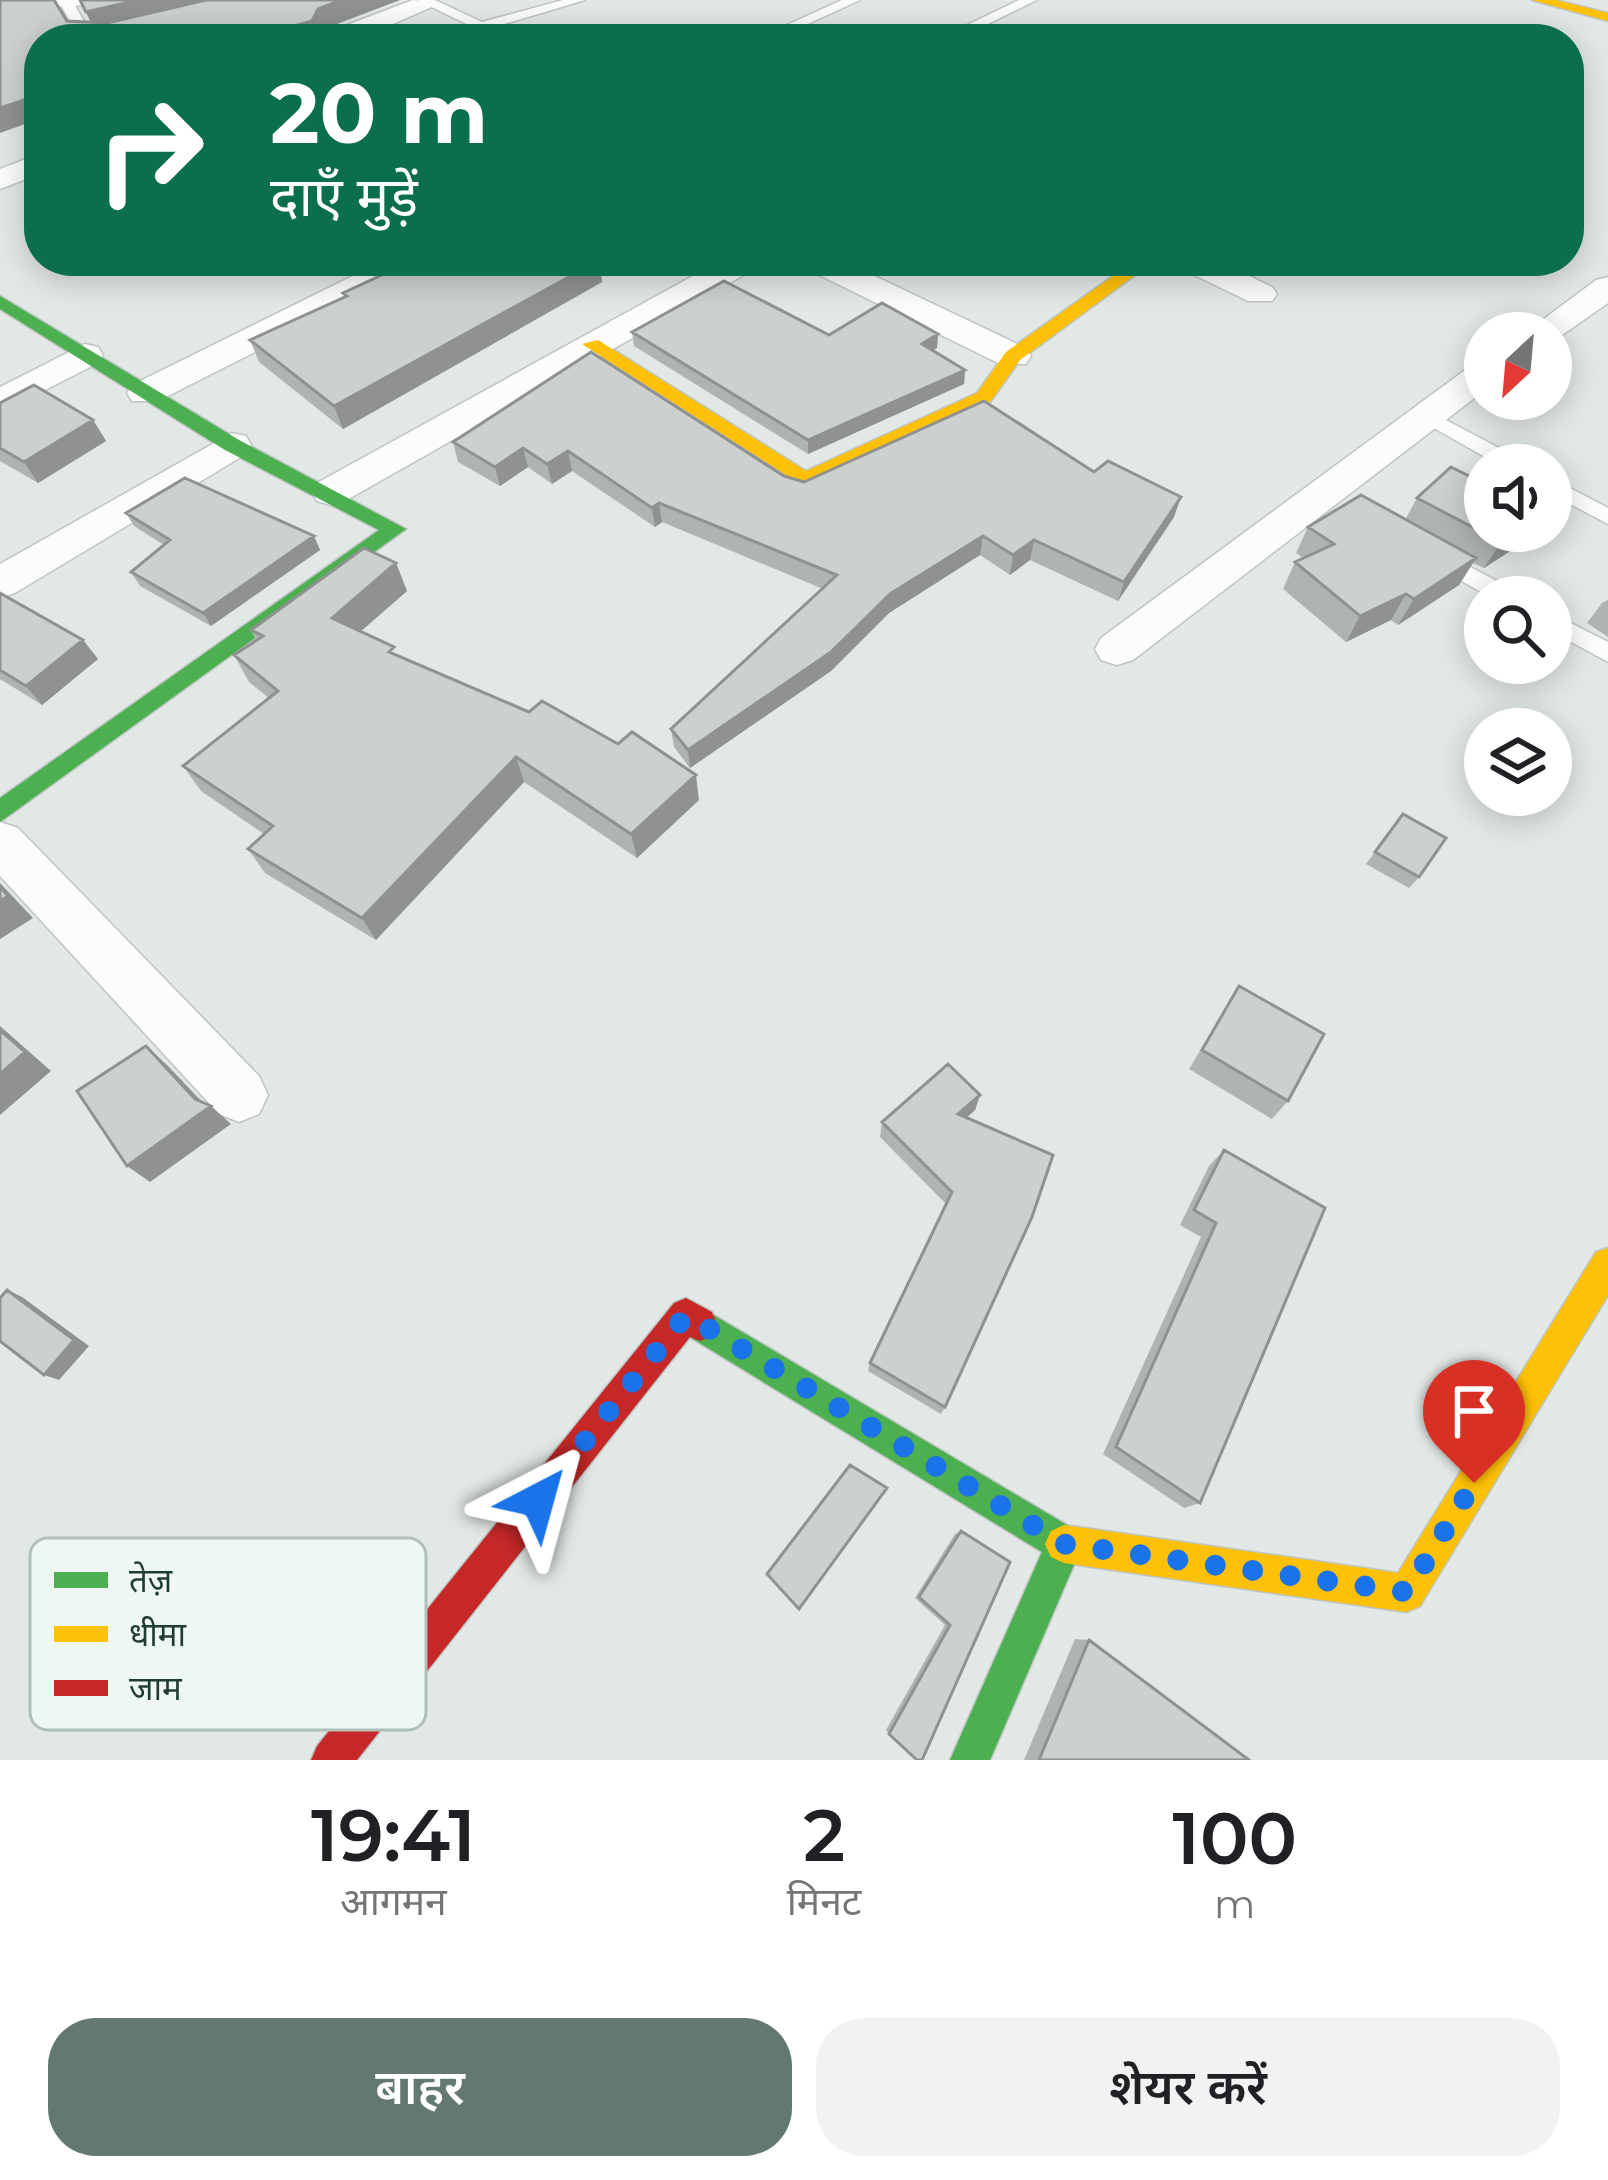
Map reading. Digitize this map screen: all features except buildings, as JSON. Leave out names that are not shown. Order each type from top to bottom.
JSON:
[{"type":"street","points":[[1539,0],[1608,17]]},
{"type":"street","points":[[379,24],[426,2]]},
{"type":"street","points":[[145,393],[379,276]]},
{"type":"street","points":[[331,492],[716,276]]},
{"type":"street","points":[[848,276],[1013,356]]},
{"type":"street","points":[[591,344],[805,480],[983,397],[1013,356],[1124,276]]},
{"type":"street","points":[[1222,276],[1260,295]]},
{"type":"street","points":[[1572,312],[1608,287]]},
{"type":"street","points":[[0,301],[232,445],[395,529],[0,812]]},
{"type":"street","points":[[0,402],[85,355]]},
{"type":"street","points":[[1117,649],[1331,499],[1425,416],[1464,389]]},
{"type":"street","points":[[0,583],[232,445]]},
{"type":"street","points":[[0,842],[239,1095]]},
{"type":"street","points":[[426,1641],[686,1315],[1064,1544],[1407,1592],[1608,1264]]},
{"type":"street","points":[[970,1760],[1064,1544]]},
{"type":"street","points":[[331,1760],[355,1730]]},
{"type":"lane","points":[[492,24],[578,0]]},
{"type":"lane","points":[[798,24],[853,0]]},
{"type":"lane","points":[[978,24],[1030,0]]},
{"type":"lane","points":[[426,2],[474,24]]},
{"type":"lane","points":[[1425,416],[1476,444]]},
{"type":"lane","points":[[1572,497],[1608,517]]},
{"type":"lane","points":[[1404,539],[1470,576]]},
{"type":"lane","points":[[1572,632],[1608,652]]},
{"type":"traffic: fast","points":[[0,301],[232,445],[395,529],[0,812]]},
{"type":"traffic: fast","points":[[700,1324],[1064,1544],[970,1760]]},
{"type":"traffic: slow","points":[[1539,0],[1608,17]]},
{"type":"traffic: slow","points":[[591,344],[805,480],[984,397],[1013,356],[1124,276]]},
{"type":"traffic: slow","points":[[1064,1544],[1407,1593],[1608,1264]]},
{"type":"traffic: jam","points":[[426,1641],[686,1315],[700,1324]]},
{"type":"traffic: jam","points":[[331,1760],[355,1730]]},
{"type":"route","points":[[538,1500],[686,1315],[1064,1544],[1407,1592],[1474,1483]]}]
